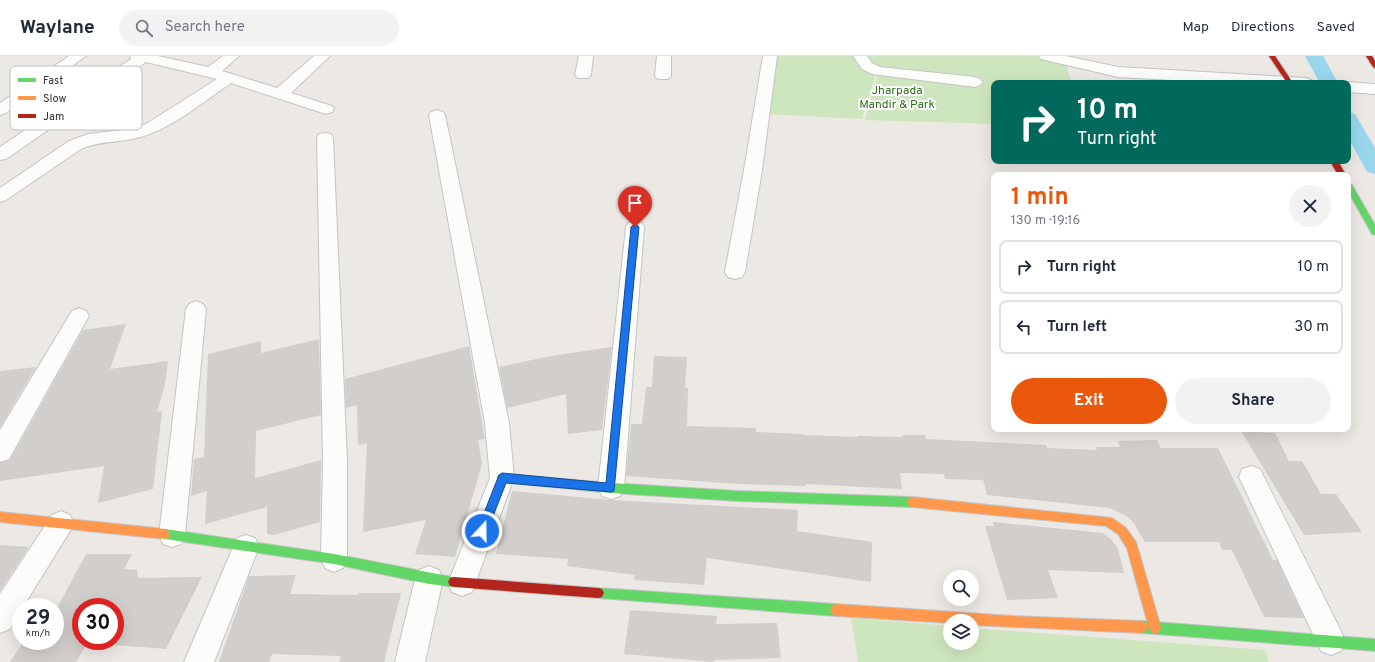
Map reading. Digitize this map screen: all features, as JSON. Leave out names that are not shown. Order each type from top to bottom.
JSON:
[{"type":"street","points":[[64,66],[79,56]]},
{"type":"street","points":[[211,72],[232,56]]},
{"type":"street","points":[[280,94],[323,56]]},
{"type":"street","points":[[582,75],[586,56]]},
{"type":"street","points":[[663,76],[664,56]]},
{"type":"street","points":[[736,272],[754,170],[770,56]]},
{"type":"street","points":[[860,56],[866,66],[877,71],[975,82]]},
{"type":"street","points":[[1046,56],[1068,58],[1118,72],[1255,80]]},
{"type":"street","points":[[1272,56],[1288,80]]},
{"type":"street","points":[[1369,56],[1375,66]]},
{"type":"street","points":[[127,66],[140,57],[211,72],[326,109]]},
{"type":"street","points":[[0,196],[75,145],[88,139],[134,134],[152,128],[229,78]]},
{"type":"street","points":[[0,110],[10,103]]},
{"type":"street","points":[[437,116],[497,423],[502,478],[462,583]]},
{"type":"street","points":[[0,155],[36,130]]},
{"type":"street","points":[[325,138],[335,461],[334,559]]},
{"type":"street","points":[[1351,190],[1375,232]]},
{"type":"street","points":[[611,488],[635,227]]},
{"type":"street","points":[[172,535],[196,310]]},
{"type":"street","points":[[0,452],[79,316]]},
{"type":"street","points":[[1251,477],[1331,641]]},
{"type":"street","points":[[502,478],[611,488],[738,496],[927,502],[1108,521],[1119,526],[1128,536],[1155,628]]},
{"type":"street","points":[[0,517],[172,535],[334,559],[429,579],[462,583],[1012,622],[1155,628],[1375,645]]},
{"type":"street","points":[[0,619],[60,523]]},
{"type":"street","points":[[199,662],[246,547]]},
{"type":"street","points":[[410,662],[429,579]]},
{"type":"green space","points":[[771,56],[858,56],[876,73],[862,119],[762,114]]},
{"type":"green space","name":"Jharpada Mandir & Park","points":[[863,56],[1040,56],[1066,62],[1070,80],[991,80],[991,124],[865,120],[878,70]]},
{"type":"green space","points":[[851,618],[943,625],[943,650],[979,650],[979,629],[1265,650],[1269,662],[858,662]]},
{"type":"building","points":[[126,324],[110,369],[168,361],[165,384],[157,412],[162,411],[153,489],[98,503],[104,466],[0,481],[0,463],[10,460],[83,330]]},
{"type":"building","points":[[319,339],[321,415],[256,431],[255,478],[321,460],[320,522],[274,535],[267,534],[267,507],[205,524],[207,491],[191,496],[194,459],[204,457],[208,354],[261,341],[261,353]]},
{"type":"building","points":[[469,346],[485,439],[478,440],[482,464],[455,557],[415,554],[426,520],[363,532],[367,443],[358,445],[357,405],[346,408],[345,379]]},
{"type":"building","points":[[612,347],[602,430],[568,434],[566,394],[507,408],[499,367],[551,356]]},
{"type":"building","points":[[654,356],[687,357],[685,388],[688,388],[687,426],[756,428],[756,432],[803,435],[903,437],[902,435],[925,435],[926,439],[1046,445],[1047,448],[1097,450],[1096,447],[1120,447],[1118,441],[1157,440],[1161,448],[1218,448],[1273,560],[1277,560],[1304,618],[1264,617],[1232,550],[1222,550],[1219,542],[1145,542],[1133,522],[1125,515],[1109,508],[987,495],[983,480],[945,479],[944,474],[900,473],[902,489],[806,484],[806,486],[738,484],[626,476],[631,424],[642,424],[646,387],[652,387]]},
{"type":"building","points":[[36,367],[0,427],[0,371]]},
{"type":"building","points":[[1242,432],[1275,433],[1289,461],[1302,461],[1321,494],[1336,494],[1362,532],[1304,535]]},
{"type":"building","points":[[512,491],[611,500],[798,510],[797,531],[872,542],[871,582],[707,558],[704,585],[634,580],[635,575],[567,566],[568,559],[496,554]]},
{"type":"building","points":[[993,522],[1103,533],[1112,540],[1118,549],[1124,573],[1048,570],[1058,598],[1007,600],[985,526],[994,526]]},
{"type":"building","points":[[0,545],[29,547],[0,591]]},
{"type":"building","points":[[86,554],[132,554],[124,569],[137,570],[138,578],[202,577],[166,649],[124,646],[124,598],[72,598],[72,650],[83,650],[76,662],[10,662],[18,650],[64,650],[64,598],[62,598]]},
{"type":"building","points":[[296,575],[290,594],[358,595],[359,593],[401,593],[384,662],[339,662],[341,656],[272,654],[269,662],[219,662],[249,576]]},
{"type":"building","points":[[630,610],[717,616],[716,624],[777,623],[781,658],[714,660],[714,662],[624,654]]},
{"type":"waterway","points":[[1314,56],[1327,80]]},
{"type":"waterway","points":[[1351,123],[1375,167]]},
{"type":"traffic: fast","points":[[1351,190],[1375,232]]},
{"type":"traffic: fast","points":[[502,478],[611,488],[738,496],[912,502]]},
{"type":"traffic: fast","points":[[165,534],[334,559],[429,579],[454,582]]},
{"type":"traffic: fast","points":[[598,593],[836,610]]},
{"type":"traffic: fast","points":[[1142,627],[1375,645]]},
{"type":"traffic: slow","points":[[912,502],[1108,521],[1122,531],[1132,546],[1155,628]]},
{"type":"traffic: slow","points":[[0,517],[165,534]]},
{"type":"traffic: slow","points":[[836,610],[1012,622],[1142,627]]},
{"type":"traffic: jam","points":[[1272,56],[1288,80]]},
{"type":"traffic: jam","points":[[1369,56],[1375,66]]},
{"type":"traffic: jam","points":[[1336,164],[1340,172]]},
{"type":"traffic: jam","points":[[454,582],[598,593]]},
{"type":"route","points":[[482,531],[502,478],[611,488],[620,370],[635,227]]}]
